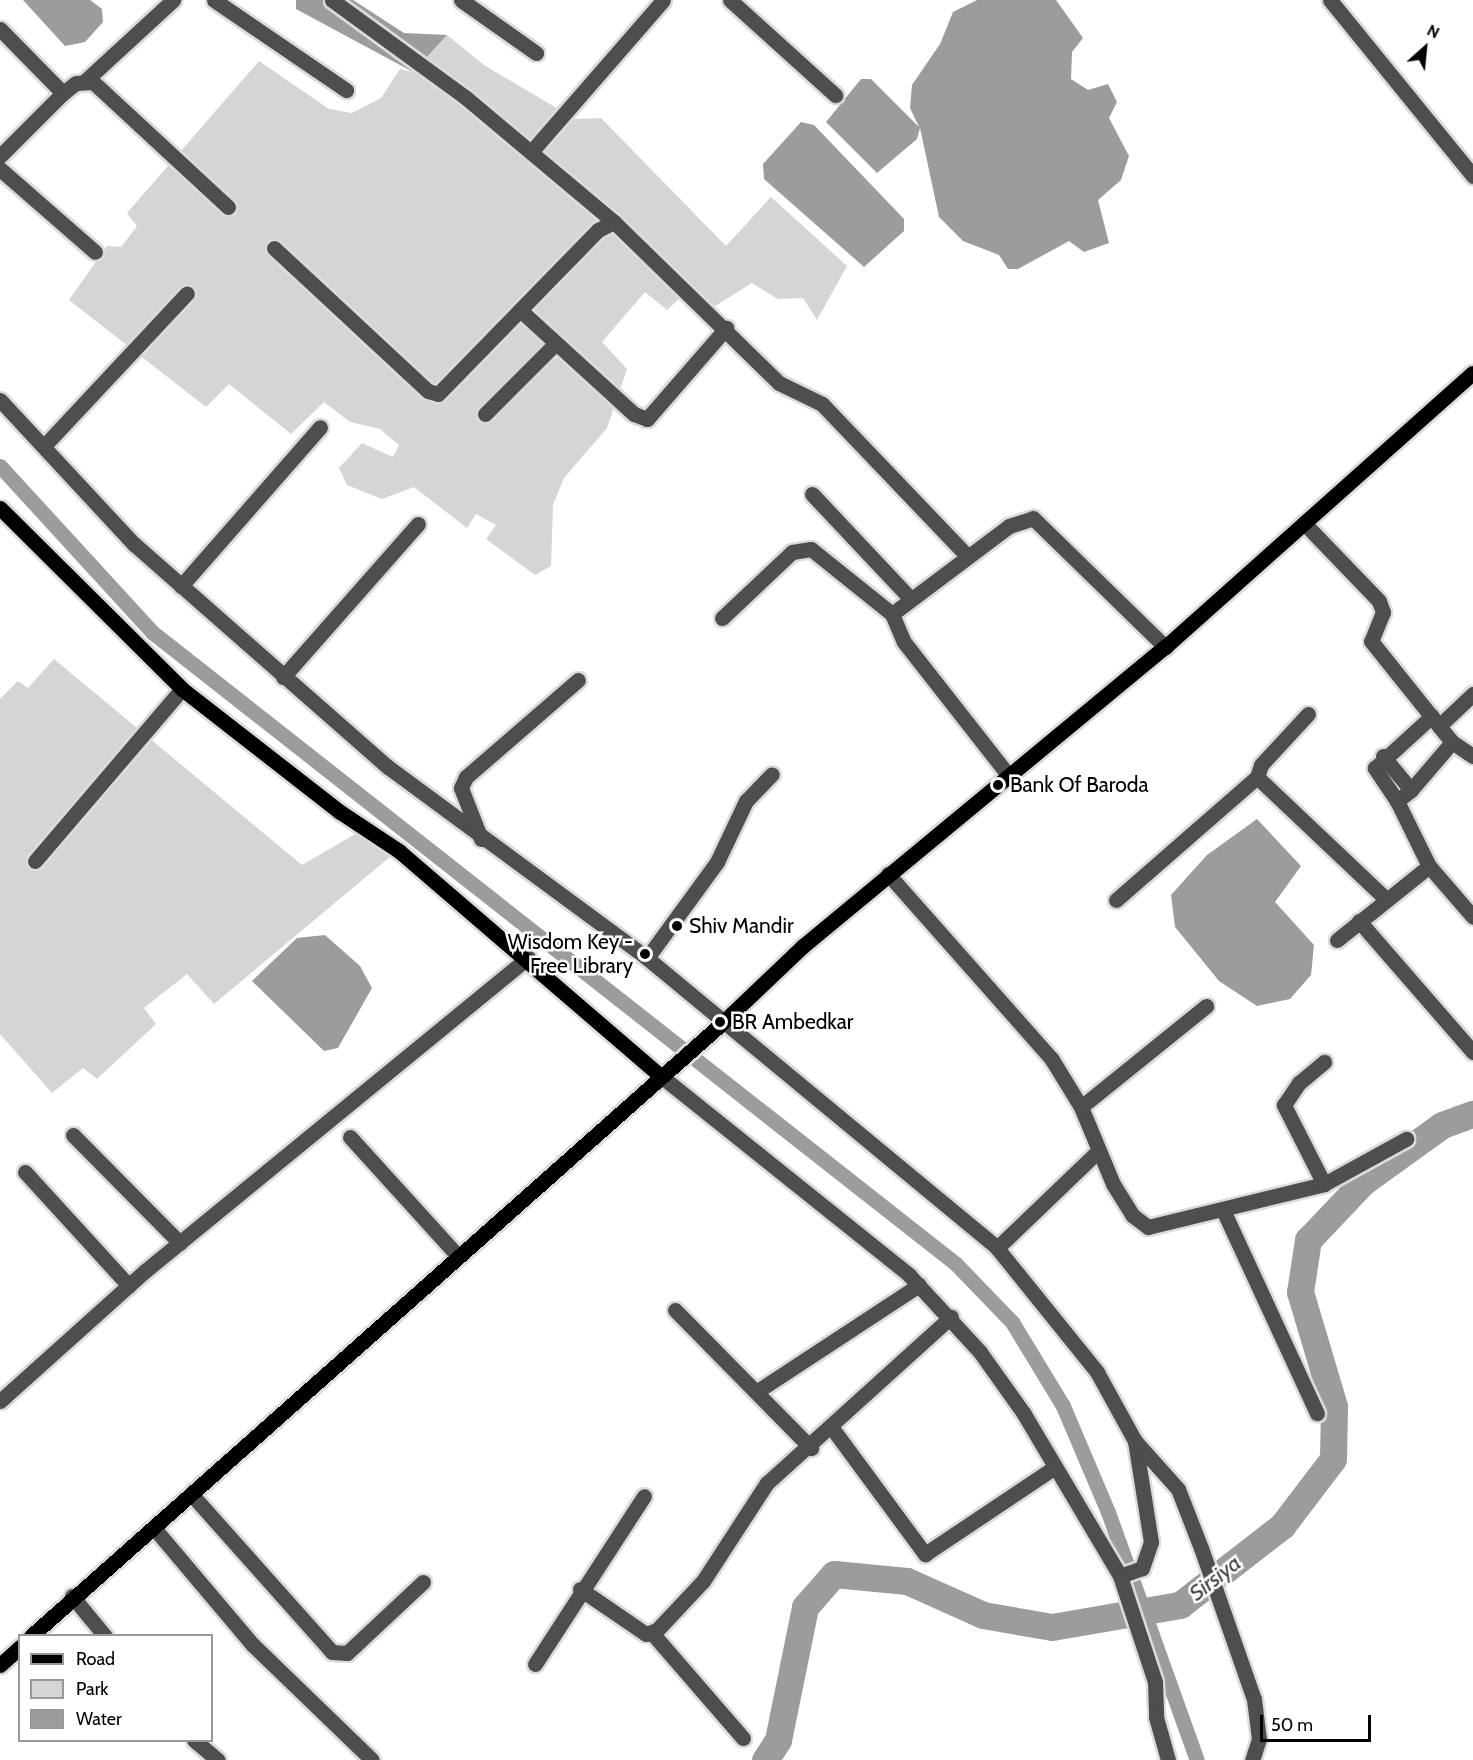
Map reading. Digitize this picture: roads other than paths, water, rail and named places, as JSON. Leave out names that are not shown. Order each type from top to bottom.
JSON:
[{"type":"main road","points":[[32,1634],[72,1596],[193,1496],[456,1254],[675,1065],[888,874],[1010,777],[1165,647],[1473,373]]},
{"type":"main road","points":[[0,508],[182,689],[340,812],[399,851],[528,958],[661,1076]]},
{"type":"main road","points":[[0,1665],[18,1649]]},
{"type":"street","points":[[0,156],[63,93],[85,81],[173,0]]},
{"type":"street","points":[[214,0],[346,90]]},
{"type":"street","points":[[332,0],[531,152],[614,222],[726,328],[779,382],[822,404],[968,557]]},
{"type":"street","points":[[461,0],[536,54]]},
{"type":"street","points":[[531,152],[663,0]]},
{"type":"street","points":[[730,0],[835,95]]},
{"type":"street","points":[[1330,0],[1473,176]]},
{"type":"street","points":[[0,29],[63,93]]},
{"type":"street","points":[[85,81],[101,87],[228,207]]},
{"type":"street","points":[[0,169],[94,252]]},
{"type":"street","points":[[274,248],[432,393],[443,390],[598,230],[614,222]]},
{"type":"street","points":[[44,446],[187,293]]},
{"type":"street","points":[[520,310],[647,419],[726,328]]},
{"type":"street","points":[[485,414],[556,343]]},
{"type":"street","points":[[0,400],[44,446],[98,509],[283,676],[481,839],[647,958],[721,1024],[998,1248],[1097,1372],[1135,1441],[1179,1489],[1254,1699],[1259,1739],[1252,1760]]},
{"type":"street","points":[[182,586],[320,427]]},
{"type":"street","points":[[812,494],[911,599]]},
{"type":"street","points":[[892,614],[1009,526],[1033,518],[1165,647]]},
{"type":"street","points":[[1304,523],[1379,601],[1383,612],[1371,641],[1452,742],[1473,756]]},
{"type":"street","points":[[283,676],[418,524]]},
{"type":"street","points":[[722,618],[801,547],[811,549],[892,614],[904,642],[1010,777]]},
{"type":"street","points":[[481,839],[461,788],[466,777],[578,680]]},
{"type":"street","points":[[35,861],[182,689]]},
{"type":"street","points":[[1473,694],[1383,756],[1376,775],[1396,801],[1429,866],[1473,917]]},
{"type":"street","points":[[1116,900],[1257,777],[1260,765],[1308,714]]},
{"type":"street","points":[[1396,801],[1411,790],[1452,742]]},
{"type":"street","points":[[1383,756],[1411,790]]},
{"type":"street","points":[[647,958],[717,862],[746,801],[772,774]]},
{"type":"street","points":[[1257,777],[1385,898]]},
{"type":"street","points":[[1337,940],[1385,898],[1429,866]]},
{"type":"street","points":[[888,874],[1051,1058],[1081,1107],[1098,1151],[1132,1215],[1148,1227],[1324,1184],[1406,1139]]},
{"type":"street","points":[[1359,921],[1473,1052]]},
{"type":"street","points":[[0,1401],[180,1243],[528,958]]},
{"type":"street","points":[[1081,1107],[1206,1006]]},
{"type":"street","points":[[1324,1062],[1299,1083],[1284,1106],[1324,1184]]},
{"type":"street","points":[[661,1076],[919,1285],[951,1317],[1024,1414],[1123,1577],[1150,1664],[1168,1760]]},
{"type":"street","points":[[73,1135],[180,1243]]},
{"type":"street","points":[[350,1137],[456,1254]]},
{"type":"street","points":[[998,1248],[1098,1151]]},
{"type":"street","points":[[25,1172],[129,1286]]},
{"type":"street","points":[[1223,1210],[1317,1413]]},
{"type":"street","points":[[756,1392],[919,1285]]},
{"type":"street","points":[[675,1310],[811,1448]]},
{"type":"street","points":[[652,1633],[703,1581],[767,1483],[811,1448],[951,1317]]},
{"type":"street","points":[[832,1428],[925,1554],[1055,1467]]},
{"type":"street","points":[[1123,1577],[1142,1568],[1151,1542],[1135,1441]]},
{"type":"street","points":[[193,1496],[332,1652],[347,1653],[423,1582]]},
{"type":"street","points":[[535,1664],[580,1590],[644,1496]]},
{"type":"street","points":[[154,1528],[253,1645],[372,1760]]},
{"type":"street","points":[[580,1590],[652,1633],[743,1738]]},
{"type":"street","points":[[72,1596],[104,1634]]},
{"type":"street","points":[[196,1742],[218,1760]]},
{"type":"water","points":[[23,0],[90,0],[102,9],[103,22],[85,42],[65,46]]},
{"type":"water","points":[[296,0],[353,0],[404,33],[447,35],[413,72],[296,9]]},
{"type":"water","points":[[977,0],[1056,0],[1083,38],[1072,52],[1071,79],[1088,90],[1108,84],[1117,102],[1109,118],[1129,156],[1121,180],[1098,200],[1109,243],[1084,252],[1069,241],[1018,269],[1008,269],[999,255],[963,241],[939,217],[920,128],[917,139],[877,173],[826,122],[861,79],[871,79],[919,127],[910,108],[912,85],[940,44],[953,12]]},
{"type":"water","points":[[801,122],[814,125],[904,219],[904,231],[864,267],[764,179],[763,164]]},
{"type":"water","points":[[1257,819],[1301,866],[1275,902],[1314,945],[1311,975],[1290,999],[1257,1006],[1219,981],[1175,927],[1171,895],[1207,855]]},
{"type":"water","points":[[325,935],[360,966],[372,988],[338,1048],[324,1051],[252,981],[297,938]]},
{"type":"waterway","points":[[0,466],[152,632],[956,1264],[1012,1322],[1063,1406],[1108,1512],[1197,1760]]},
{"type":"waterway","name":"Sirsiya","points":[[765,1760],[778,1740],[805,1607],[834,1574],[907,1581],[983,1615],[1052,1627],[1180,1605],[1282,1526],[1333,1459],[1334,1406],[1300,1292],[1308,1240],[1363,1182],[1442,1125],[1473,1114]]},
{"type":"place","name":"Bank Of Baroda","points":[[998,785]]},
{"type":"place","name":"Shiv Mandir","points":[[677,926]]},
{"type":"place","name":"Wisdom Key - Free Library","points":[[645,954]]},
{"type":"place","name":"BR Ambedkar","points":[[720,1022]]}]
